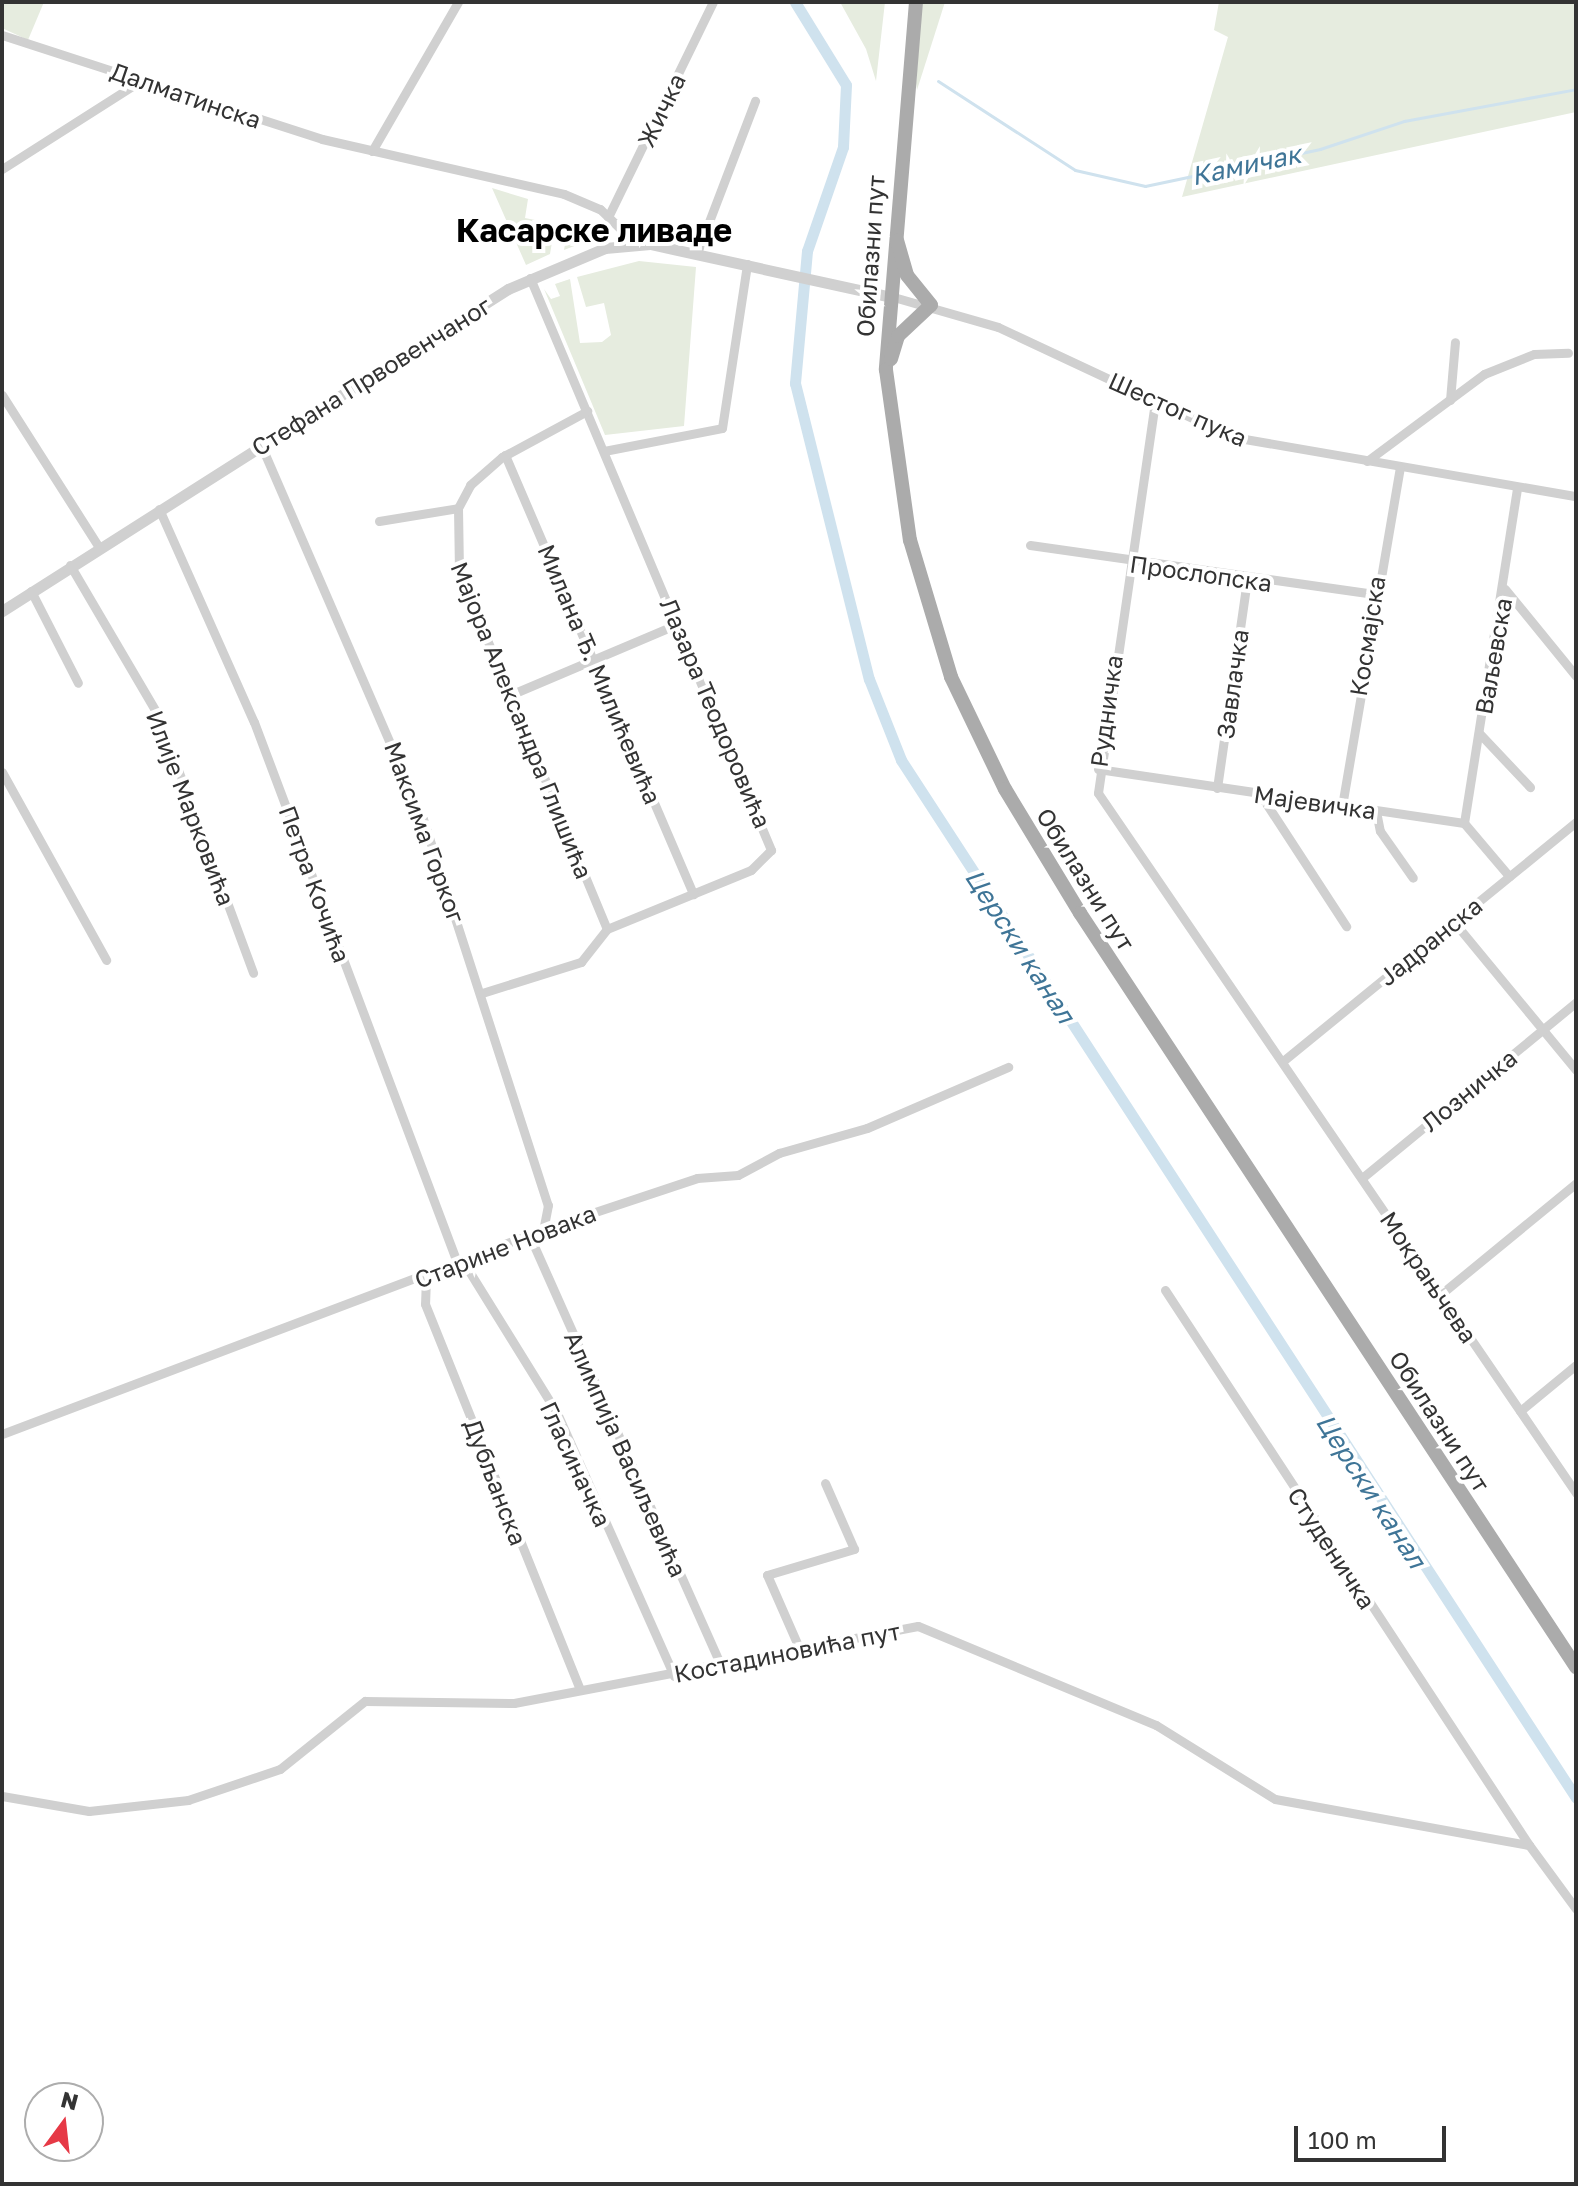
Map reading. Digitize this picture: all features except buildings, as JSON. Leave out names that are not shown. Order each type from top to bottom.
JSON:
[{"type":"main road","name":"Обилазни пут","points":[[916,2],[887,296],[886,370],[918,576],[951,677],[1000,780],[1576,1667]]},
{"type":"main road","points":[[886,370],[898,336],[931,305],[907,275],[893,233]]},
{"type":"street","points":[[372,151],[458,2]]},
{"type":"street","name":"Жичка","points":[[608,217],[713,2]]},
{"type":"street","name":"Далматинска","points":[[2,35],[372,151],[564,194],[608,217],[634,242]]},
{"type":"street","points":[[2,169],[145,78]]},
{"type":"street","points":[[697,253],[755,101]]},
{"type":"street","name":"Стефана Првовенчаног","points":[[3,609],[530,278],[634,242],[887,296]]},
{"type":"street","points":[[604,451],[722,428],[747,264]]},
{"type":"street","name":"Лазара Теодоровића","points":[[530,278],[771,850],[751,870],[607,929]]},
{"type":"street","name":"Шестог пука","points":[[887,296],[931,305],[1009,332],[1155,402],[1263,445],[1576,496]]},
{"type":"street","points":[[1450,400],[1455,342]]},
{"type":"street","points":[[1367,461],[1507,361],[1568,353]]},
{"type":"street","points":[[2,395],[99,547]]},
{"type":"street","name":"Рудничка","points":[[1155,402],[1127,563],[1098,769],[1098,793],[1283,1061]]},
{"type":"street","points":[[379,521],[458,508],[470,485],[505,455],[587,411]]},
{"type":"street","name":"Максима Горког","points":[[261,445],[375,698],[482,993],[548,1205],[543,1231]]},
{"type":"street","name":"Милана Ђ. Милићевића","points":[[505,455],[595,658],[693,894]]},
{"type":"street","name":"Космајска","points":[[1342,806],[1373,594],[1400,468]]},
{"type":"street","name":"Ваљевска","points":[[1464,823],[1505,589],[1517,488]]},
{"type":"street","name":"Мајора Александра Глишића","points":[[458,508],[454,557],[607,929]]},
{"type":"street","name":"Петра Кочића","points":[[159,509],[259,736],[461,1264]]},
{"type":"street","name":"Прослопска","points":[[1030,545],[1127,563],[1373,594]]},
{"type":"street","name":"Илије Марковића","points":[[70,565],[157,713],[253,973]]},
{"type":"street","name":"Завлачка","points":[[1217,788],[1247,580]]},
{"type":"street","points":[[1505,589],[1576,676]]},
{"type":"street","points":[[31,591],[78,683]]},
{"type":"street","points":[[510,695],[677,624]]},
{"type":"street","points":[[1480,734],[1530,787]]},
{"type":"street","name":"Мајевичка","points":[[1098,769],[1464,823]]},
{"type":"street","points":[[2,772],[106,960]]},
{"type":"street","points":[[1260,794],[1346,926]]},
{"type":"street","points":[[1376,811],[1380,831],[1413,878]]},
{"type":"street","name":"Јадранска","points":[[1283,1061],[1576,822]]},
{"type":"street","points":[[1464,823],[1509,876]]},
{"type":"street","points":[[1454,922],[1576,1070]]},
{"type":"street","points":[[482,993],[581,962],[607,929]]},
{"type":"street","name":"Лозничка","points":[[1362,1178],[1576,1002]]},
{"type":"street","name":"Мокрањчева","points":[[1283,1061],[1576,1493]]},
{"type":"street","name":"Старине Новака","points":[[2,1434],[531,1239],[543,1231],[697,1178],[738,1175],[1008,1067]]},
{"type":"street","points":[[1441,1294],[1576,1183]]},
{"type":"street","name":"Алимпија Васиљевића","points":[[531,1239],[722,1669]]},
{"type":"street","name":"Гласиначка","points":[[461,1264],[557,1413],[674,1676]]},
{"type":"street","name":"Дубљанска","points":[[426,1277],[425,1304],[579,1688]]},
{"type":"street","name":"Студеничка","points":[[1165,1290],[1529,1845]]},
{"type":"street","points":[[1520,1411],[1576,1365]]},
{"type":"street","points":[[800,1650],[767,1575],[854,1549],[825,1483]]},
{"type":"street","name":"Костадиновића пут","points":[[2,1796],[89,1811],[188,1800],[280,1769],[365,1701],[473,1707],[579,1688],[722,1669],[918,1626],[1156,1725],[1275,1799],[1529,1845]]},
{"type":"street","points":[[1529,1845],[1576,1909]]},
{"type":"shaded area","points":[[2,2],[44,2],[28,40],[2,28]]},
{"type":"shaded area","points":[[840,2],[885,2],[876,81],[866,49]]},
{"type":"shaded area","points":[[922,2],[945,2],[917,90],[916,83]]},
{"type":"shaded area","points":[[1219,2],[1576,2],[1576,112],[1182,197],[1228,37],[1214,30]]},
{"type":"shaded area","points":[[492,188],[528,199],[525,218],[555,224],[550,254],[526,265]]},
{"type":"shaded area","points":[[568,226],[587,229],[587,241],[564,250]]},
{"type":"shaded area","points":[[639,261],[696,267],[684,426],[605,435],[544,289],[551,299],[560,296],[555,284],[570,279],[580,343],[602,342],[611,335],[604,303],[586,307],[577,277]]},
{"type":"waterway","name":"Церски канал","points":[[795,2],[846,85],[843,147],[807,251],[795,383],[869,679],[901,760],[1576,1798]]},
{"type":"waterway","name":"Камичак","points":[[938,81],[1075,170],[1145,186],[1320,149],[1404,121],[1576,89]]},
{"type":"district","name":"Касарске ливаде","points":[[594,230]]}]
